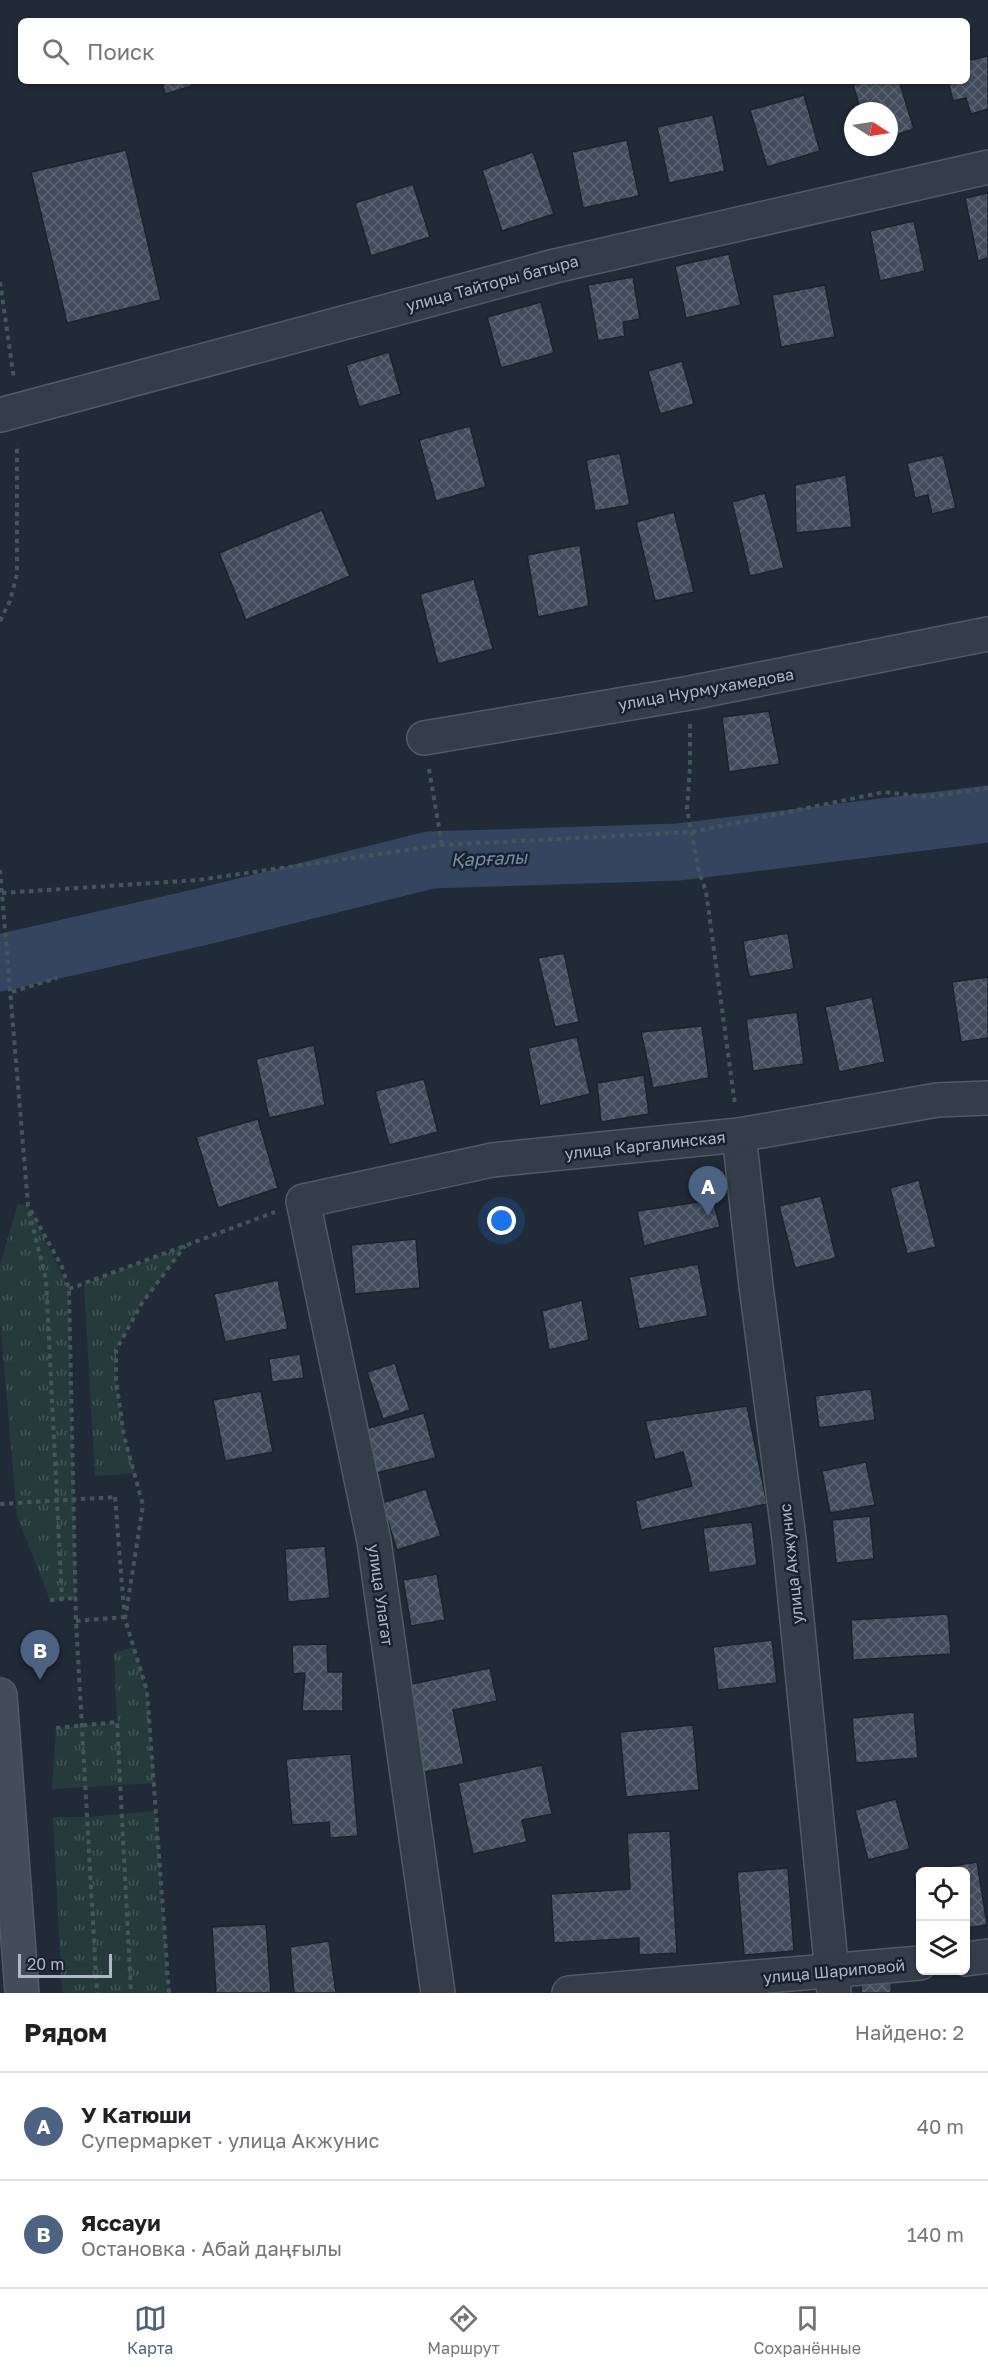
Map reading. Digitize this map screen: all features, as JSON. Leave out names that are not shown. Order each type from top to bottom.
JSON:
[{"type":"main road","points":[[0,1695],[22,1985]]},
{"type":"street","name":"улица Тайторы батыра","points":[[8,414],[555,266],[988,167]]},
{"type":"street","name":"улица Нурмухамедова","points":[[424,738],[690,693],[988,634]]},
{"type":"street","name":"улица Каргалинская","points":[[303,1201],[492,1160],[739,1135],[937,1100],[988,1098]]},
{"type":"street","name":"улица Акжунис","points":[[739,1135],[789,1539],[833,1982]]},
{"type":"street","name":"улица Улагат","points":[[303,1201],[374,1541],[438,1993]]},
{"type":"street","points":[[970,1958],[988,1956]]},
{"type":"street","name":"улица Шариповой","points":[[569,1993],[833,1982],[916,1964]]},
{"type":"path","points":[[0,282],[17,574],[10,601],[0,621]]},
{"type":"path","points":[[690,693],[690,767],[687,809],[699,872],[706,891],[739,1135]]},
{"type":"path","points":[[424,738],[442,845]]},
{"type":"path","points":[[2,893],[198,880],[442,845],[692,832],[885,792],[928,797],[988,788]]},
{"type":"path","points":[[0,870],[28,1205],[46,1279],[62,1599]]},
{"type":"path","points":[[12,992],[57,978]]},
{"type":"path","points":[[69,1289],[303,1201]]},
{"type":"path","points":[[28,1205],[62,1267],[69,1289],[76,1621],[97,1993]]},
{"type":"path","points":[[124,1619],[143,1505],[124,1436],[116,1380],[116,1350],[142,1303],[184,1246]]},
{"type":"path","points":[[0,1504],[115,1497],[124,1619],[147,1691],[169,1993]]},
{"type":"path","points":[[50,1600],[76,1599]]},
{"type":"path","points":[[76,1621],[124,1619]]},
{"type":"path","points":[[56,1728],[117,1722],[131,1993]]},
{"type":"green space","points":[[18,1204],[28,1205],[69,1289],[76,1598],[50,1600],[17,1516],[0,1319],[0,1265]]},
{"type":"green space","points":[[185,1246],[142,1303],[116,1350],[116,1380],[124,1436],[135,1473],[95,1476],[84,1284]]},
{"type":"green space","points":[[134,1647],[147,1691],[154,1783],[52,1789],[56,1728],[117,1722],[114,1653]]},
{"type":"green space","points":[[156,1811],[169,1993],[62,1993],[53,1817],[88,1817]]},
{"type":"building","points":[[988,56],[988,109],[971,114],[966,98],[953,101],[949,84],[970,84],[970,60]]},
{"type":"building","points":[[163,84],[192,84],[192,86],[165,94]]},
{"type":"building","points":[[900,84],[914,129],[898,134],[898,102],[858,102],[853,85]]},
{"type":"building","points":[[804,95],[820,151],[767,167],[750,110]]},
{"type":"building","points":[[713,115],[725,171],[669,183],[657,127]]},
{"type":"building","points":[[627,140],[639,196],[583,208],[572,152]]},
{"type":"building","points":[[126,150],[161,300],[67,323],[31,172]]},
{"type":"building","points":[[533,152],[554,214],[502,231],[482,170]]},
{"type":"building","points":[[413,184],[430,237],[371,256],[355,203]]},
{"type":"building","points":[[988,193],[988,258],[978,261],[965,198]]},
{"type":"building","points":[[914,221],[925,271],[880,281],[870,231]]},
{"type":"building","points":[[729,254],[741,305],[686,318],[675,266]]},
{"type":"building","points":[[633,277],[640,319],[623,322],[625,336],[598,341],[588,285]]},
{"type":"building","points":[[825,285],[835,337],[781,347],[772,295]]},
{"type":"building","points":[[541,302],[554,353],[501,368],[487,317]]},
{"type":"building","points":[[389,352],[401,394],[359,407],[346,365]]},
{"type":"building","points":[[682,361],[694,404],[660,414],[648,371]]},
{"type":"building","points":[[470,426],[486,487],[436,501],[419,440]]},
{"type":"building","points":[[620,453],[630,505],[595,511],[586,460]]},
{"type":"building","points":[[943,455],[956,508],[932,514],[928,495],[915,498],[907,463]]},
{"type":"building","points":[[846,475],[852,527],[796,533],[795,485]]},
{"type":"building","points":[[765,493],[784,568],[750,576],[732,502]]},
{"type":"building","points":[[322,510],[350,576],[246,620],[219,553]]},
{"type":"building","points":[[674,512],[694,592],[655,601],[636,522]]},
{"type":"building","points":[[580,545],[589,606],[538,617],[527,555]]},
{"type":"building","points":[[474,579],[493,649],[438,664],[420,594]]},
{"type":"building","points":[[769,711],[780,764],[729,772],[722,717]]},
{"type":"building","points":[[788,933],[794,969],[749,977],[743,941]]},
{"type":"building","points":[[564,953],[579,1022],[555,1027],[538,958]]},
{"type":"building","points":[[988,977],[988,1038],[961,1042],[952,982]]},
{"type":"building","points":[[872,997],[885,1062],[839,1072],[825,1007]]},
{"type":"building","points":[[797,1012],[804,1064],[753,1071],[746,1019]]},
{"type":"building","points":[[702,1026],[709,1078],[653,1088],[641,1032]]},
{"type":"building","points":[[577,1037],[590,1094],[540,1106],[528,1048]]},
{"type":"building","points":[[314,1045],[325,1105],[269,1118],[256,1059]]},
{"type":"building","points":[[644,1075],[649,1114],[601,1122],[597,1083]]},
{"type":"building","points":[[424,1079],[438,1132],[389,1145],[375,1091]]},
{"type":"building","points":[[258,1119],[278,1188],[218,1208],[196,1137]]},
{"type":"building","points":[[919,1180],[936,1247],[907,1254],[890,1188]]},
{"type":"building","points":[[821,1196],[836,1258],[795,1268],[779,1206]]},
{"type":"building","points":[[713,1200],[720,1227],[644,1246],[637,1211]]},
{"type":"building","points":[[416,1239],[420,1288],[355,1294],[351,1245]]},
{"type":"building","points":[[698,1264],[708,1316],[639,1329],[629,1277]]},
{"type":"building","points":[[278,1280],[288,1329],[225,1342],[214,1294]]},
{"type":"building","points":[[582,1300],[589,1340],[549,1350],[542,1311]]},
{"type":"building","points":[[300,1354],[304,1378],[272,1382],[269,1359]]},
{"type":"building","points":[[395,1363],[410,1410],[383,1419],[367,1372]]},
{"type":"building","points":[[871,1389],[875,1420],[819,1428],[815,1396]]},
{"type":"building","points":[[261,1391],[273,1452],[225,1461],[213,1400]]},
{"type":"building","points":[[747,1406],[767,1504],[641,1530],[635,1501],[692,1486],[683,1452],[655,1460],[645,1421]]},
{"type":"building","points":[[424,1413],[436,1458],[376,1473],[365,1429]]},
{"type":"building","points":[[866,1462],[875,1505],[830,1513],[822,1471]]},
{"type":"building","points":[[426,1489],[441,1536],[397,1550],[382,1503]]},
{"type":"building","points":[[870,1516],[874,1559],[836,1563],[832,1520]]},
{"type":"building","points":[[752,1522],[757,1565],[709,1573],[703,1528]]},
{"type":"building","points":[[325,1546],[330,1598],[288,1602],[285,1549]]},
{"type":"building","points":[[437,1574],[445,1620],[411,1626],[403,1580]]},
{"type":"building","points":[[948,1614],[951,1654],[853,1660],[851,1620]]},
{"type":"building","points":[[772,1640],[777,1683],[718,1690],[713,1647]]},
{"type":"building","points":[[327,1644],[328,1672],[343,1672],[343,1711],[302,1711],[305,1673],[293,1674],[292,1645]]},
{"type":"building","points":[[490,1668],[497,1701],[453,1710],[464,1764],[424,1772],[407,1685]]},
{"type":"building","points":[[914,1712],[918,1758],[856,1763],[852,1718]]},
{"type":"building","points":[[693,1725],[699,1790],[626,1797],[620,1732]]},
{"type":"building","points":[[351,1754],[358,1836],[330,1838],[329,1822],[292,1825],[286,1759]]},
{"type":"building","points":[[542,1765],[552,1814],[522,1820],[527,1842],[473,1854],[458,1783]]},
{"type":"building","points":[[896,1799],[910,1849],[868,1860],[855,1810]]},
{"type":"building","points":[[670,1831],[677,1953],[639,1955],[639,1938],[554,1943],[551,1894],[630,1889],[627,1833]]},
{"type":"building","points":[[977,1862],[987,1925],[970,1927],[970,1867],[946,1867]]},
{"type":"building","points":[[788,1868],[794,1951],[744,1955],[737,1872]]},
{"type":"building","points":[[266,1924],[271,1993],[216,1993],[212,1927]]},
{"type":"building","points":[[329,1941],[336,1993],[294,1993],[290,1947]]},
{"type":"building","points":[[862,1978],[892,1979],[891,1993],[861,1993]]},
{"type":"waterway","name":"Қарғалы","points":[[0,963],[205,916],[430,860],[678,852],[988,814]]},
{"type":"place","name":"У Катюши","points":[[708,1216]]},
{"type":"place","name":"Яссауи","points":[[40,1680]]}]
